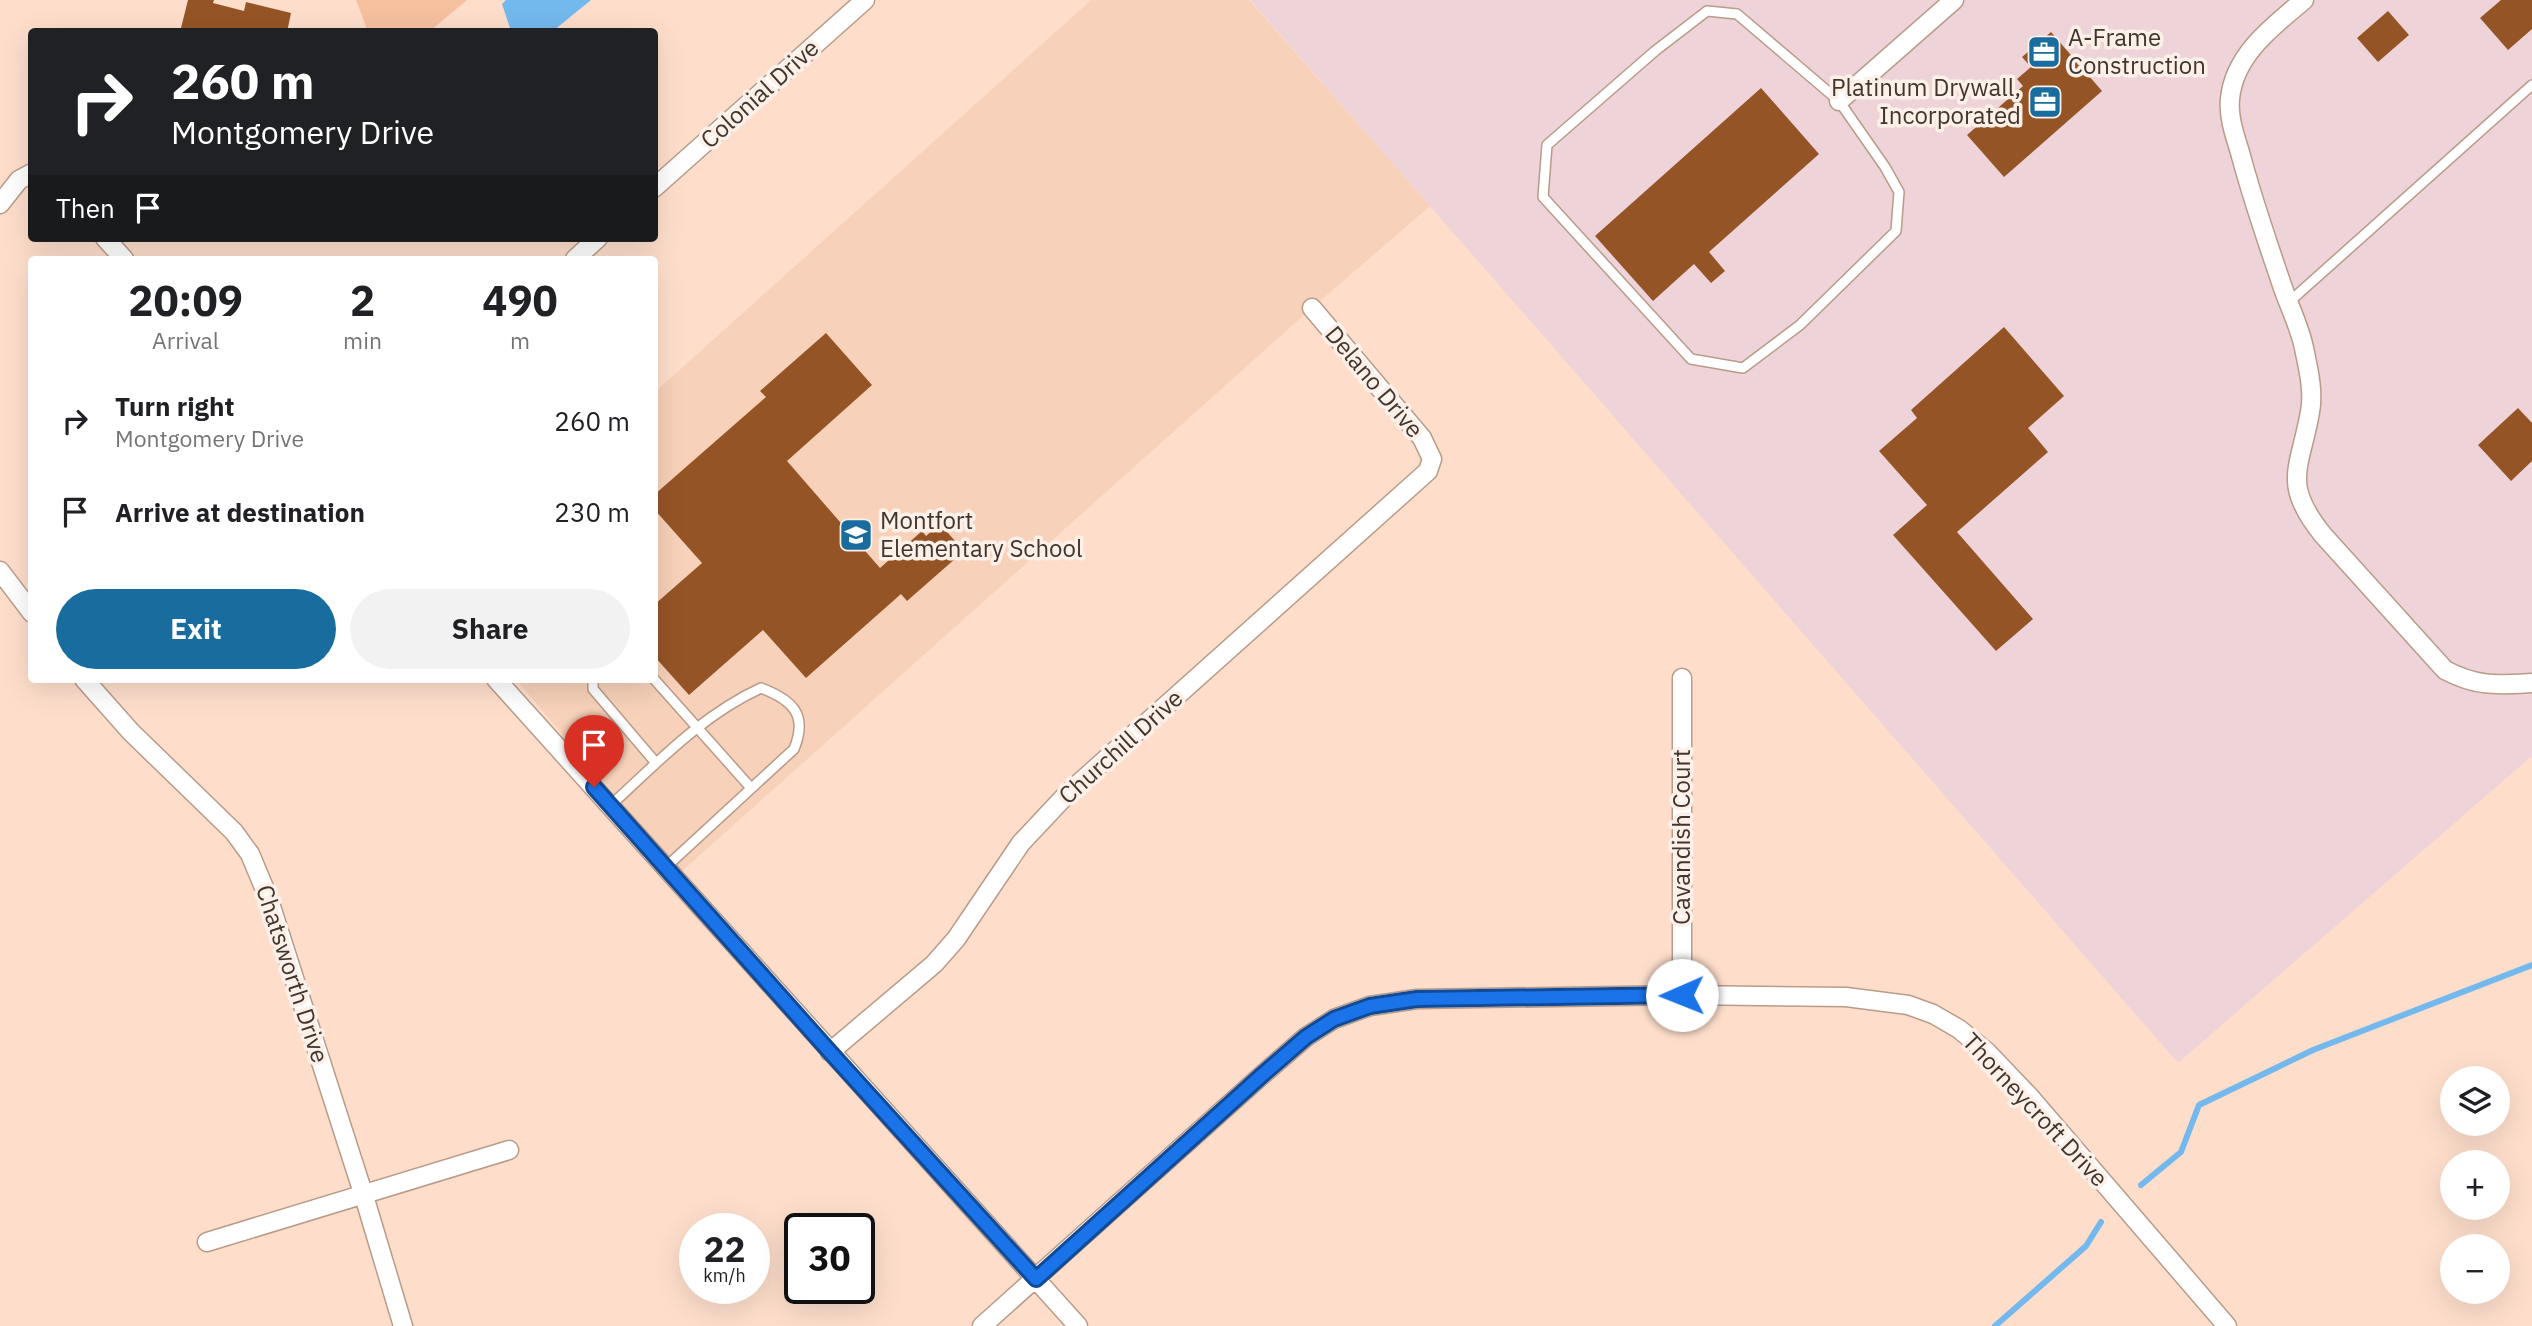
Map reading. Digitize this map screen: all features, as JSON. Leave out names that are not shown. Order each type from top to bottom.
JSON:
[{"type":"street","name":"Colonial Drive","points":[[658,184],[864,0]]},
{"type":"street","points":[[1839,101],[1954,0]]},
{"type":"street","points":[[2304,0],[2258,41],[2242,62],[2233,83],[2230,100],[2230,118],[2252,195],[2303,345],[2311,410],[2295,469],[2295,484],[2308,517],[2445,670],[2463,679],[2490,686],[2532,683]]},
{"type":"street","points":[[0,204],[19,180],[28,175]]},
{"type":"street","points":[[109,242],[121,256]]},
{"type":"street","points":[[578,256],[594,242]]},
{"type":"street","name":"Delano Drive","points":[[1312,308],[1422,438],[1432,459]]},
{"type":"street","name":"Churchill Drive","points":[[830,1052],[934,964],[956,940],[1021,844],[1067,794],[1424,477],[1432,459]]},
{"type":"street","points":[[0,571],[28,608]]},
{"type":"street","name":"Cavandish Court","points":[[1682,678],[1682,995]]},
{"type":"street","name":"Chatsworth Drive","points":[[88,683],[131,732],[226,822],[250,854],[268,897],[403,1326]]},
{"type":"street","points":[[500,683],[1077,1326]]},
{"type":"street","name":"Thorneycroft Drive","points":[[982,1326],[1261,1076],[1306,1037],[1334,1019],[1370,1006],[1417,999],[1682,995],[1846,997],[1872,1000],[1921,1009],[1959,1029],[1987,1052],[2030,1097],[2227,1326]]},
{"type":"street","points":[[206,1242],[509,1150]]},
{"type":"lane","points":[[1707,11],[1737,14],[1839,101],[1899,192],[1896,231],[1800,324],[1743,368],[1691,359],[1543,197],[1547,145],[1655,51],[1707,11]]},
{"type":"lane","points":[[2288,303],[2532,85]]},
{"type":"lane","points":[[593,683],[593,690],[656,763]]},
{"type":"lane","points":[[658,683],[751,788]]},
{"type":"lane","points":[[611,805],[696,727],[761,688],[780,695],[798,715],[800,733],[794,749],[666,867]]},
{"type":"shaded area","points":[[356,0],[467,0],[434,28],[366,28]]},
{"type":"shaded area","name":"Montfort Elementary School","points":[[1091,0],[1249,0],[1430,206],[1312,308],[681,872],[518,683],[658,683],[658,389]]},
{"type":"shaded area","points":[[1250,0],[2532,0],[2532,756],[2178,1063]]},
{"type":"water","points":[[506,0],[591,0],[557,28],[510,28],[502,4]]},
{"type":"building","points":[[188,0],[214,0],[213,3],[244,11],[246,2],[291,13],[288,28],[181,28]]},
{"type":"building","points":[[2501,0],[2532,0],[2532,29],[2508,50],[2480,18]]},
{"type":"building","points":[[2388,11],[2409,35],[2378,62],[2357,38]]},
{"type":"building","points":[[2051,32],[2102,91],[2004,177],[1967,135],[2023,86],[2017,79],[2031,67],[2022,57]]},
{"type":"building","points":[[1761,88],[1819,154],[1709,252],[1725,271],[1711,283],[1694,264],[1653,301],[1595,236]]},
{"type":"building","points":[[2004,327],[2064,396],[2028,428],[2048,452],[1957,532],[2033,619],[1996,651],[1893,535],[1927,505],[1879,451],[1917,418],[1911,410]]},
{"type":"building","points":[[826,333],[872,385],[787,461],[880,568],[922,531],[926,536],[940,524],[964,551],[907,601],[901,594],[806,678],[763,630],[689,695],[658,660],[658,602],[702,563],[658,514],[658,492],[766,397],[760,391]]},
{"type":"building","points":[[2518,408],[2532,423],[2532,461],[2511,481],[2478,445]]},
{"type":"waterway","points":[[2141,1185],[2181,1152],[2199,1105],[2313,1050],[2532,965]]},
{"type":"waterway","points":[[1995,1326],[2086,1246],[2101,1222]]},
{"type":"place","name":"A-Frame Construction","points":[[2044,52]]},
{"type":"place","name":"Platinum Drywall, Incorporated","points":[[2045,102]]},
{"type":"place","name":"Montfort Elementary School","points":[[856,535]]},
{"type":"route","points":[[594,787],[1036,1279],[1261,1076],[1306,1037],[1334,1019],[1370,1006],[1417,999],[1682,995]]}]
